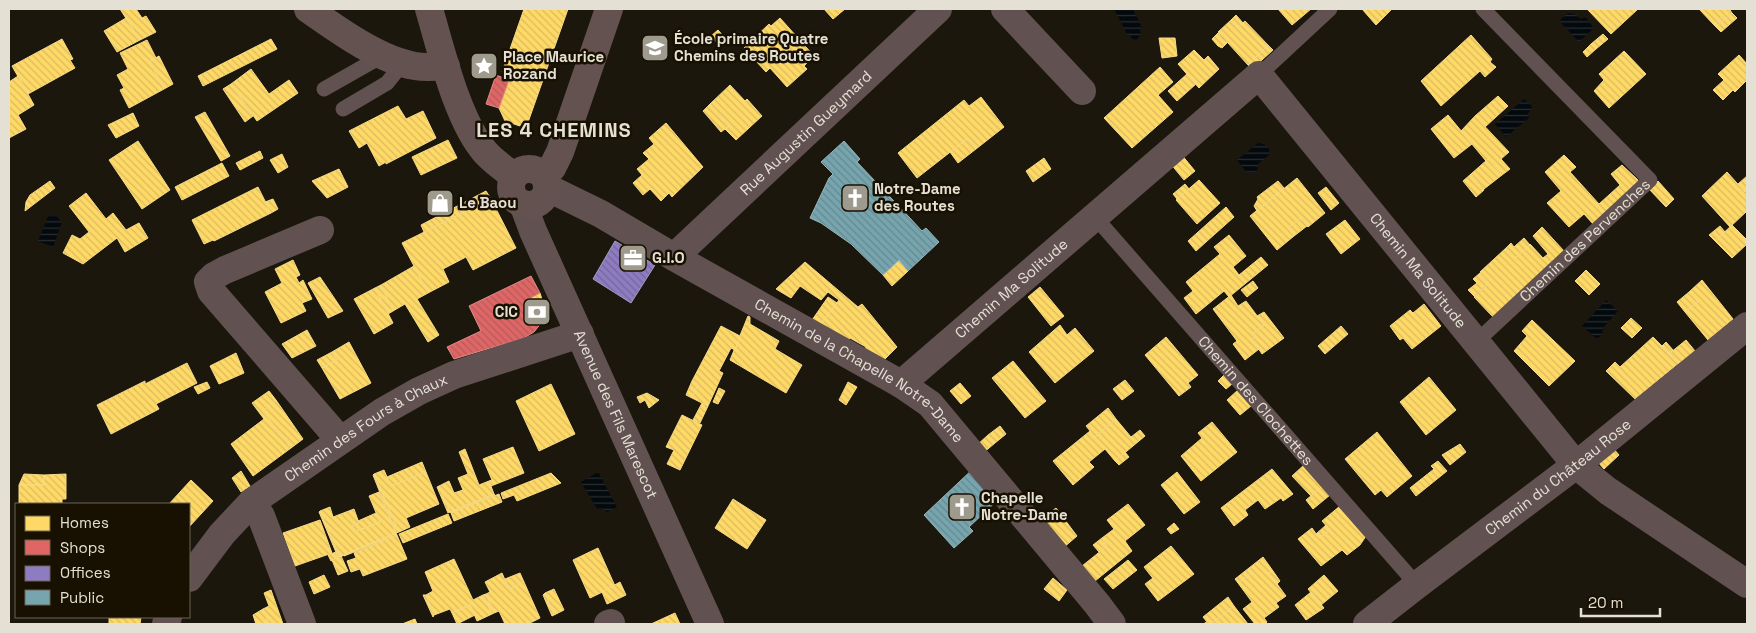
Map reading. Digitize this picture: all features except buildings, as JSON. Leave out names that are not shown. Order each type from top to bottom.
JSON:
[{"type":"main road","points":[[308,9],[359,42],[394,59],[416,67],[446,66]]},
{"type":"main road","points":[[429,9],[459,105],[476,139],[485,152],[514,176]]},
{"type":"main road","points":[[546,181],[540,171],[532,168],[525,169],[519,171],[514,176],[511,182],[511,189],[517,201],[523,204],[540,203],[545,196],[546,181],[560,152],[609,9]]},
{"type":"street","name":"Rue Augustin Gueymard","points":[[674,257],[938,9]]},
{"type":"street","points":[[1006,9],[1082,91]]},
{"type":"street","name":"Chemin Ma Solitude","points":[[901,384],[1259,75],[1576,465],[1608,491],[1747,584]]},
{"type":"street","name":"Chemin de la Chapelle Notre-Dame","points":[[546,181],[674,257],[901,384],[930,404],[1112,624]]},
{"type":"street","name":"Avenue des Fils Marescot","points":[[523,204],[533,231],[710,624]]},
{"type":"street","points":[[320,230],[225,270],[208,282],[211,291],[340,440]]},
{"type":"street","name":"Chemin du Château Rose","points":[[1367,624],[1417,584],[1576,465],[1747,326]]},
{"type":"street","name":"Chemin des Fours à Chaux","points":[[190,577],[222,534],[252,502],[382,412],[419,391],[454,376],[580,334]]},
{"type":"street","points":[[252,502],[261,516],[302,624]]},
{"type":"lane","name":"Chemin Ma Solitude","points":[[1259,75],[1330,9]]},
{"type":"lane","name":"Chemin des Pervenches","points":[[1476,342],[1650,180],[1483,9]]},
{"type":"lane","points":[[324,89],[394,59]]},
{"type":"lane","points":[[343,109],[387,83],[394,59]]},
{"type":"lane","name":"Chemin des Clochettes","points":[[1094,217],[1417,584]]},
{"type":"shaded area","points":[[1114,9],[1133,9],[1142,28],[1137,40],[1132,39],[1130,35],[1128,36]]},
{"type":"shaded area","points":[[1568,13],[1575,14],[1581,19],[1585,17],[1594,28],[1579,42],[1559,21]]},
{"type":"shaded area","points":[[1524,99],[1532,107],[1528,113],[1529,118],[1506,137],[1495,124]]},
{"type":"shaded area","points":[[1258,143],[1267,146],[1269,155],[1258,164],[1257,172],[1247,173],[1237,160]]},
{"type":"shaded area","points":[[48,216],[56,216],[62,222],[53,247],[38,241]]},
{"type":"shaded area","points":[[1606,300],[1618,311],[1603,328],[1602,336],[1596,338],[1582,326]]},
{"type":"shaded area","points":[[598,472],[617,507],[607,512],[603,508],[597,509],[581,482]]},
{"type":"place","name":"École primaire Quatre Chemins des Routes","points":[[655,48]]},
{"type":"place","name":"Place Maurice Rozand","points":[[484,66]]},
{"type":"place","name":"Notre-Dame des Routes","points":[[855,198]]},
{"type":"place","name":"Le Baou","points":[[440,203]]},
{"type":"place","name":"G.I.O","points":[[633,258]]},
{"type":"place","name":"CIC","points":[[537,312]]},
{"type":"place","name":"Chapelle Notre-Dame","points":[[962,507]]},
{"type":"district","name":"LES 4 CHEMINS","points":[[554,130]]}]
